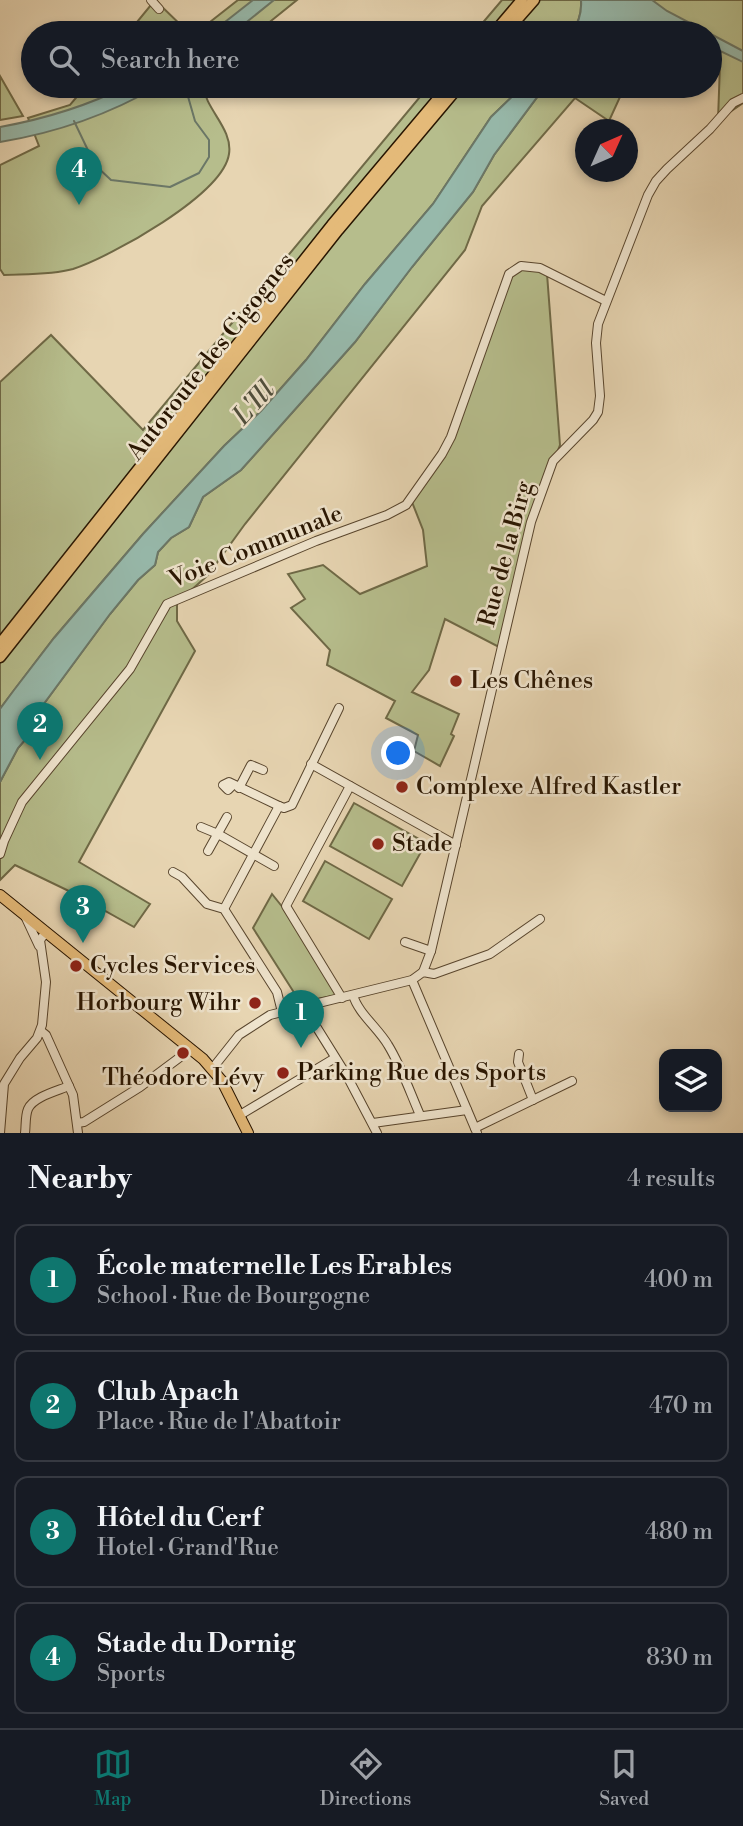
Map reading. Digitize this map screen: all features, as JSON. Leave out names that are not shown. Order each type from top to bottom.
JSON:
[{"type":"highway","points":[[505,21],[523,0]]},
{"type":"highway","points":[[516,21],[534,0]]},
{"type":"highway","name":"Autoroute des Cigognes","points":[[0,644],[332,225],[439,98]]},
{"type":"highway","name":"Autoroute des Cigognes","points":[[0,657],[338,230],[449,98]]},
{"type":"main road","points":[[0,895],[191,1049],[212,1069],[228,1091],[248,1133]]},
{"type":"street","points":[[151,0],[159,9]]},
{"type":"street","name":"Rue de la Birg","points":[[423,972],[428,965],[526,539],[547,474],[557,454],[593,420],[600,407],[596,336],[606,301],[656,181],[733,103],[743,98]]},
{"type":"street","name":"Voie Communale","points":[[0,855],[22,802],[130,669],[167,604],[406,505],[451,438],[509,274],[521,266],[540,268],[606,301]]},
{"type":"street","points":[[263,770],[251,765],[236,786],[284,808],[292,805],[339,708]]},
{"type":"street","points":[[311,764],[456,845]]},
{"type":"street","points":[[342,998],[286,906],[350,786]]},
{"type":"street","points":[[224,909],[279,806]]},
{"type":"street","points":[[208,851],[227,817]]},
{"type":"street","points":[[201,827],[274,866]]},
{"type":"street","points":[[173,872],[182,877],[207,904],[224,909],[277,992],[282,1012]]},
{"type":"street","points":[[0,1133],[2,1084],[41,1031],[46,982],[38,945],[24,915]]},
{"type":"street","points":[[212,1069],[247,1028],[270,1015],[412,979],[423,972],[434,974],[490,954],[540,919]]},
{"type":"street","points":[[38,945],[43,930]]},
{"type":"street","points":[[405,943],[431,951]]},
{"type":"street","points":[[412,979],[476,1131],[572,1082]]},
{"type":"street","points":[[353,995],[356,1004],[390,1048],[420,1115]]},
{"type":"street","points":[[305,1006],[377,1133]]},
{"type":"street","points":[[41,1031],[46,1035],[69,1086],[77,1128],[140,1087],[191,1049]]},
{"type":"street","points":[[519,1054],[518,1062],[533,1100]]},
{"type":"street","points":[[240,1115],[335,1058]]},
{"type":"street","points":[[25,1133],[30,1105],[69,1086]]},
{"type":"street","points":[[373,1124],[467,1110]]},
{"type":"green space","points":[[155,0],[177,21],[138,21]]},
{"type":"green space","points":[[238,0],[297,0],[271,21],[211,21]]},
{"type":"green space","points":[[502,0],[581,0],[578,21],[484,21]]},
{"type":"green space","points":[[652,0],[743,0],[743,103],[718,120],[719,98],[722,98],[722,21],[639,21]]},
{"type":"green space","points":[[0,76],[23,116],[0,120]]},
{"type":"green space","points":[[76,98],[206,98],[227,136],[229,154],[222,170],[207,188],[187,205],[112,252],[65,271],[4,275],[0,269],[0,165],[39,146],[28,118],[70,105]]},
{"type":"green space","points":[[419,98],[511,98],[491,117],[433,204],[365,284],[306,360],[143,534],[54,638],[0,709],[0,382],[51,335],[143,430]]},
{"type":"green space","points":[[537,98],[575,98],[482,206],[465,250],[245,524],[208,575],[177,603],[177,621],[195,651],[79,862],[150,904],[134,927],[15,865],[0,880],[0,782],[18,748],[31,733],[43,705],[110,614],[138,580],[155,565],[158,552],[171,538],[189,527],[203,497],[241,470],[355,342],[473,192],[494,155]]},
{"type":"green space","points":[[575,98],[620,98],[610,119],[606,119]]},
{"type":"green space","points":[[525,263],[547,274],[560,445],[530,522],[499,647],[445,619],[429,670],[412,692],[459,714],[451,734],[454,736],[440,766],[414,751],[418,735],[386,718],[395,701],[327,665],[330,650],[291,608],[305,599],[288,574],[323,565],[360,594],[427,566],[423,530],[412,502],[451,435],[507,278]]},
{"type":"green space","name":"Stade","points":[[354,803],[426,843],[402,886],[330,846]]},
{"type":"green space","name":"Stade","points":[[325,861],[392,899],[369,939],[303,901]]},
{"type":"green space","points":[[272,894],[338,995],[300,1002],[253,928]]},
{"type":"shaded area","points":[[253,0],[274,0],[248,21],[226,21]]},
{"type":"shaded area","points":[[581,0],[652,0],[686,21],[578,21]]},
{"type":"shaded area","points":[[722,40],[743,51],[743,62],[722,52]]},
{"type":"shaded area","points":[[135,98],[82,121],[0,142],[0,127],[65,111],[96,100]]},
{"type":"shaded area","points":[[511,98],[537,98],[494,155],[473,192],[355,342],[241,470],[203,497],[189,527],[171,538],[158,552],[155,565],[138,580],[110,614],[43,705],[31,733],[18,748],[0,782],[0,709],[14,690],[54,638],[143,534],[306,360],[365,284],[433,204],[491,117]]},
{"type":"waterway","points":[[74,121],[95,165],[111,180],[170,187],[199,173],[209,157],[209,140],[195,121],[188,98]]},
{"type":"place","name":"Stade du Dornig","points":[[79,205]]},
{"type":"place","name":"Les Chênes","points":[[456,681]]},
{"type":"place","name":"Club Apach","points":[[40,760]]},
{"type":"place","name":"Complexe Alfred Kastler","points":[[402,787]]},
{"type":"place","name":"Stade","points":[[378,844]]},
{"type":"place","name":"Hôtel du Cerf","points":[[83,943]]},
{"type":"place","name":"Cycles Services","points":[[76,966]]},
{"type":"place","name":"Horbourg Wihr","points":[[255,1003]]},
{"type":"place","name":"École maternelle Les Erables","points":[[301,1048]]},
{"type":"place","name":"Théodore Lévy","points":[[183,1053]]},
{"type":"place","name":"Parking Rue des Sports","points":[[283,1073]]},
{"type":"water label","name":"L'Ill","points":[[254,403]]}]
